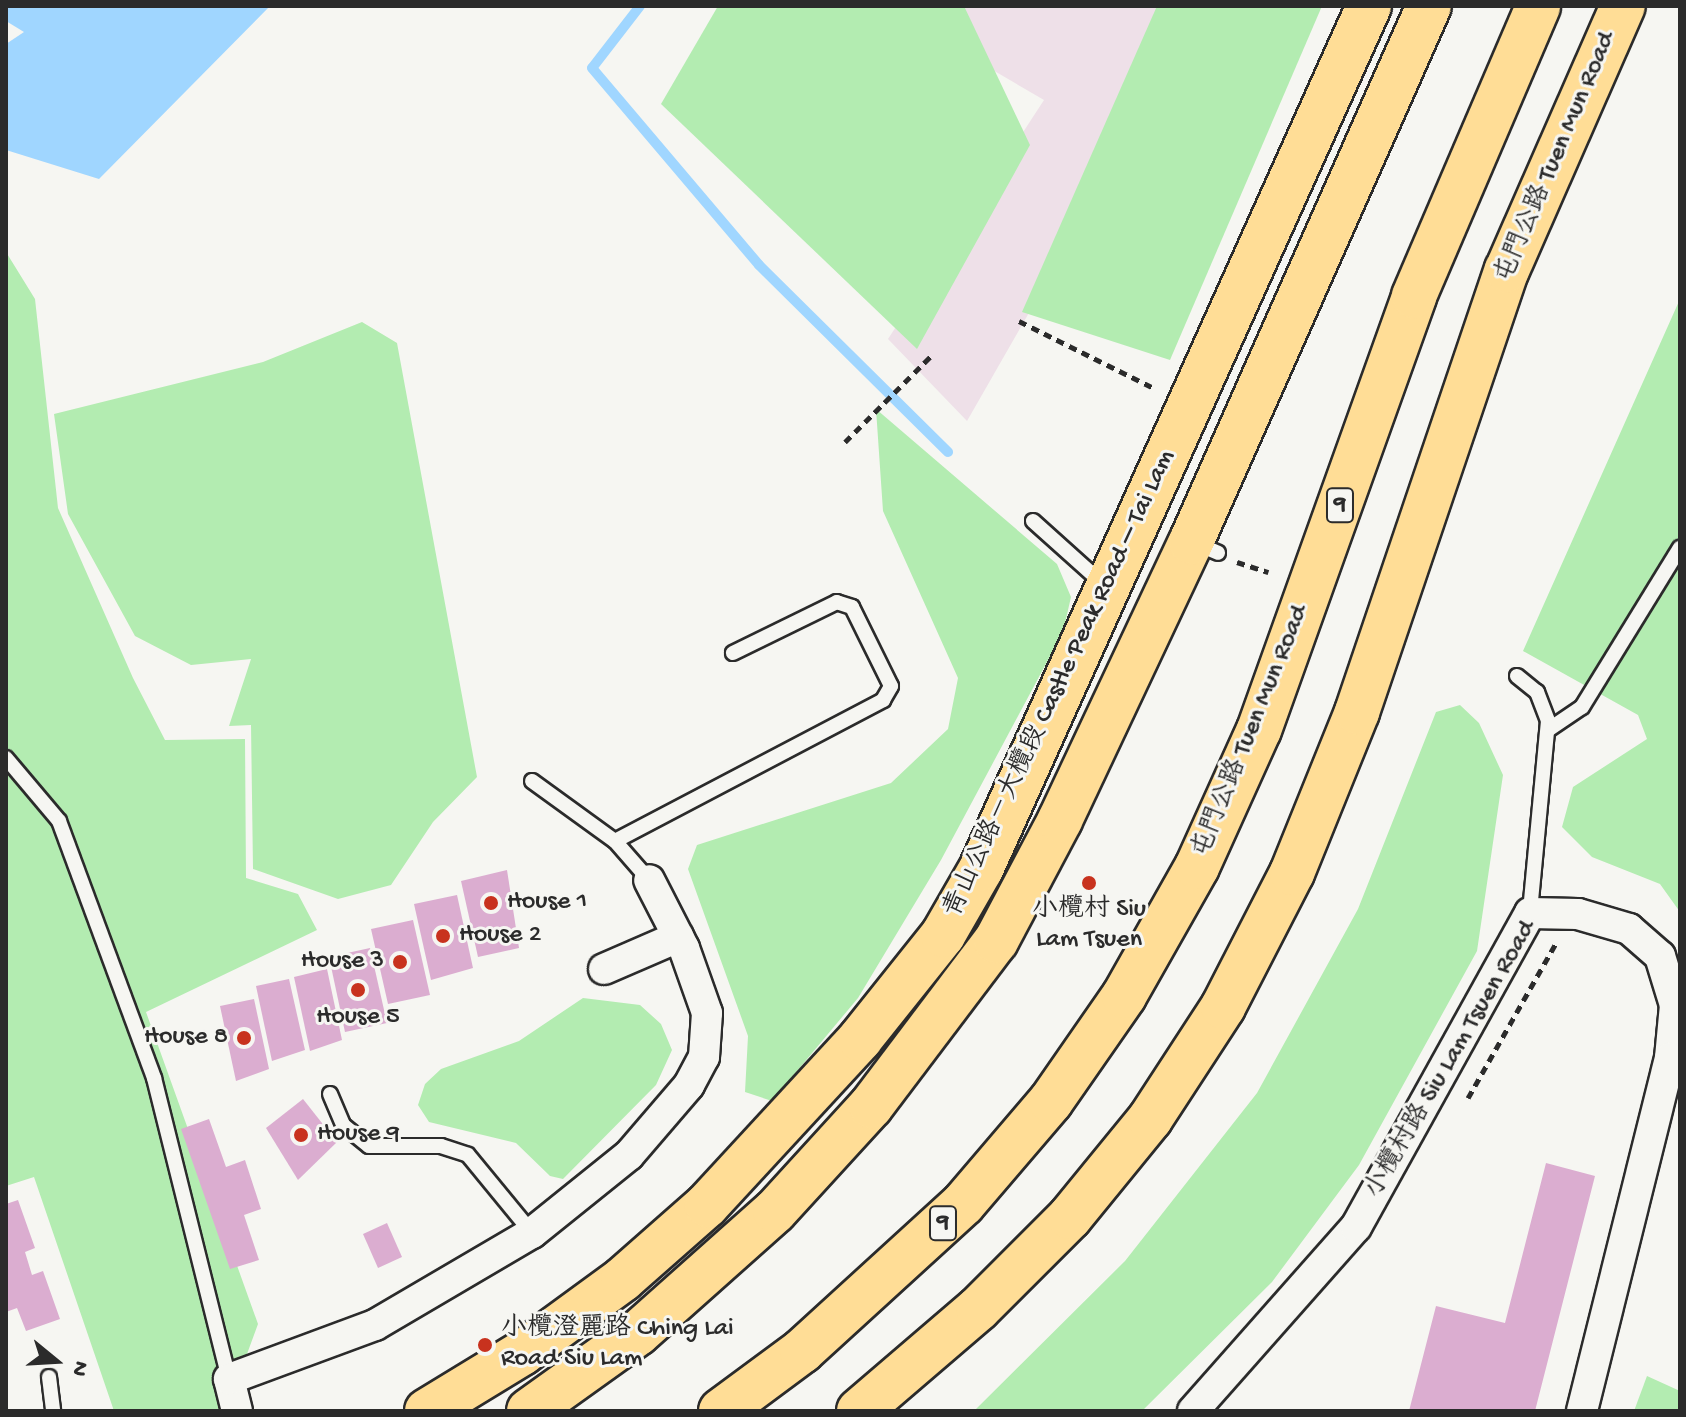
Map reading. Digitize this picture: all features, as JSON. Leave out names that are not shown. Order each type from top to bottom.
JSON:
[{"type":"main road","name":"青山公路－大欖段 Castle Peak Road – Tai Lam","points":[[427,1411],[522,1353],[623,1279],[728,1184],[860,1039],[943,935],[981,869],[1369,6]]},
{"type":"main road","name":"青山公路－大欖段 Castle Peak Road – Tai Lam","points":[[529,1411],[638,1333],[727,1257],[824,1160],[932,1029],[1023,894],[1204,548],[1429,6]]},
{"type":"main road","name":"屯門公路 Tuen Mun Road","points":[[721,1411],[802,1351],[963,1204],[1051,1101],[1124,996],[1197,867],[1259,730],[1414,296],[1538,6]]},
{"type":"main road","name":"屯門公路 Tuen Mun Road","points":[[859,1411],[978,1309],[1070,1217],[1150,1119],[1223,1007],[1292,873],[1351,727],[1501,285],[1623,6]]},
{"type":"street","points":[[237,1411],[229,1379],[375,1325],[532,1233],[629,1155],[697,1073],[707,1042],[707,1013],[678,937],[649,880]]},
{"type":"street","name":"小欖村路 Siu Lam Tsuen Road","points":[[1193,1411],[1356,1227],[1530,913],[1578,914],[1629,929],[1660,956],[1675,1005],[1670,1058],[1582,1411]]},
{"type":"street","points":[[604,969],[678,937]]},
{"type":"lane","points":[[1033,521],[1108,589]]},
{"type":"lane","points":[[1548,730],[1582,707],[1680,548]]},
{"type":"lane","points":[[615,841],[883,700],[891,686],[852,607],[837,602],[733,653]]},
{"type":"lane","points":[[1517,676],[1537,692],[1548,730],[1530,913]]},
{"type":"lane","points":[[6,758],[59,821],[154,1078],[229,1379]]},
{"type":"lane","points":[[532,781],[615,841],[649,880]]},
{"type":"lane","points":[[330,1094],[343,1125],[369,1146],[441,1146],[468,1155],[532,1233]]},
{"type":"lane","points":[[49,1377],[53,1411]]},
{"type":"path","points":[[1019,321],[1164,394]]},
{"type":"path","points":[[845,442],[932,355]]},
{"type":"path","points":[[1204,548],[1268,572]]},
{"type":"path","points":[[1460,1111],[1557,941],[1571,937]]},
{"type":"shaded area","points":[[883,6],[1175,6],[1101,187],[967,421],[888,339],[1044,100]]},
{"type":"green space","points":[[718,6],[964,6],[1030,145],[917,349],[661,104]]},
{"type":"green space","points":[[1157,6],[1322,6],[1170,360],[1022,312]]},
{"type":"green space","points":[[6,252],[35,299],[58,508],[133,678],[165,740],[245,739],[246,878],[298,894],[317,930],[146,1012],[258,1324],[226,1411],[114,1411],[34,1177],[6,1186]]},
{"type":"green space","points":[[1680,299],[1680,912],[1660,884],[1592,857],[1562,827],[1573,787],[1647,739],[1638,715],[1523,651]]},
{"type":"green space","points":[[362,322],[397,343],[477,777],[433,822],[391,885],[338,899],[253,869],[251,725],[229,726],[251,659],[191,665],[135,636],[68,514],[54,414],[263,362]]},
{"type":"green space","points":[[876,409],[1057,564],[1071,597],[1063,632],[941,860],[858,998],[772,1101],[745,1092],[748,1036],[688,869],[697,845],[891,783],[948,729],[958,678],[883,511]]},
{"type":"green space","points":[[1460,705],[1479,723],[1503,775],[1477,951],[1359,1165],[1272,1282],[1142,1411],[974,1411],[1125,1261],[1257,1093],[1358,909],[1436,712]]},
{"type":"green space","points":[[583,998],[640,1005],[661,1024],[672,1050],[656,1085],[563,1179],[550,1176],[516,1143],[429,1122],[418,1105],[425,1084],[441,1069],[519,1041]]},
{"type":"green space","points":[[1647,1376],[1680,1391],[1680,1411],[1634,1411]]},
{"type":"water","points":[[6,6],[270,6],[99,179],[6,150],[6,44],[24,32],[6,21]]},
{"type":"building","name":"House 1","points":[[507,870],[519,948],[478,957],[461,881]]},
{"type":"building","name":"House 2","points":[[457,895],[473,968],[431,980],[414,904]]},
{"type":"building","name":"House 3","points":[[413,920],[430,995],[388,1004],[371,929]]},
{"type":"building","name":"House 5","points":[[370,948],[387,1023],[345,1032],[329,957]]},
{"type":"building","points":[[327,969],[342,1040],[310,1051],[294,977]]},
{"type":"building","points":[[289,979],[305,1050],[272,1061],[256,986]]},
{"type":"building","name":"House 8","points":[[254,999],[269,1069],[236,1081],[220,1006]]},
{"type":"building","name":"House 9","points":[[303,1099],[337,1142],[298,1180],[266,1128]]},
{"type":"building","points":[[209,1119],[226,1167],[245,1160],[261,1209],[244,1215],[259,1260],[230,1269],[181,1129]]},
{"type":"building","points":[[1546,1163],[1595,1176],[1535,1411],[1409,1411],[1436,1306],[1505,1323]]},
{"type":"building","points":[[18,1200],[35,1248],[25,1252],[32,1275],[43,1271],[60,1319],[26,1331],[17,1308],[6,1312],[6,1204]]},
{"type":"building","points":[[387,1223],[402,1257],[378,1268],[363,1234]]},
{"type":"waterway","points":[[640,6],[592,68],[759,265],[948,452]]},
{"type":"place","name":"小欖村 Siu Lam Tsuen","points":[[1089,883]]},
{"type":"place","name":"House 1","points":[[491,903]]},
{"type":"place","name":"House 2","points":[[443,936]]},
{"type":"place","name":"House 3","points":[[400,962]]},
{"type":"place","name":"House 5","points":[[358,990]]},
{"type":"place","name":"House 8","points":[[244,1038]]},
{"type":"place","name":"House 9","points":[[301,1135]]},
{"type":"place","name":"小欖澄麗路 Ching Lai Road Siu Lam","points":[[485,1345]]}]
